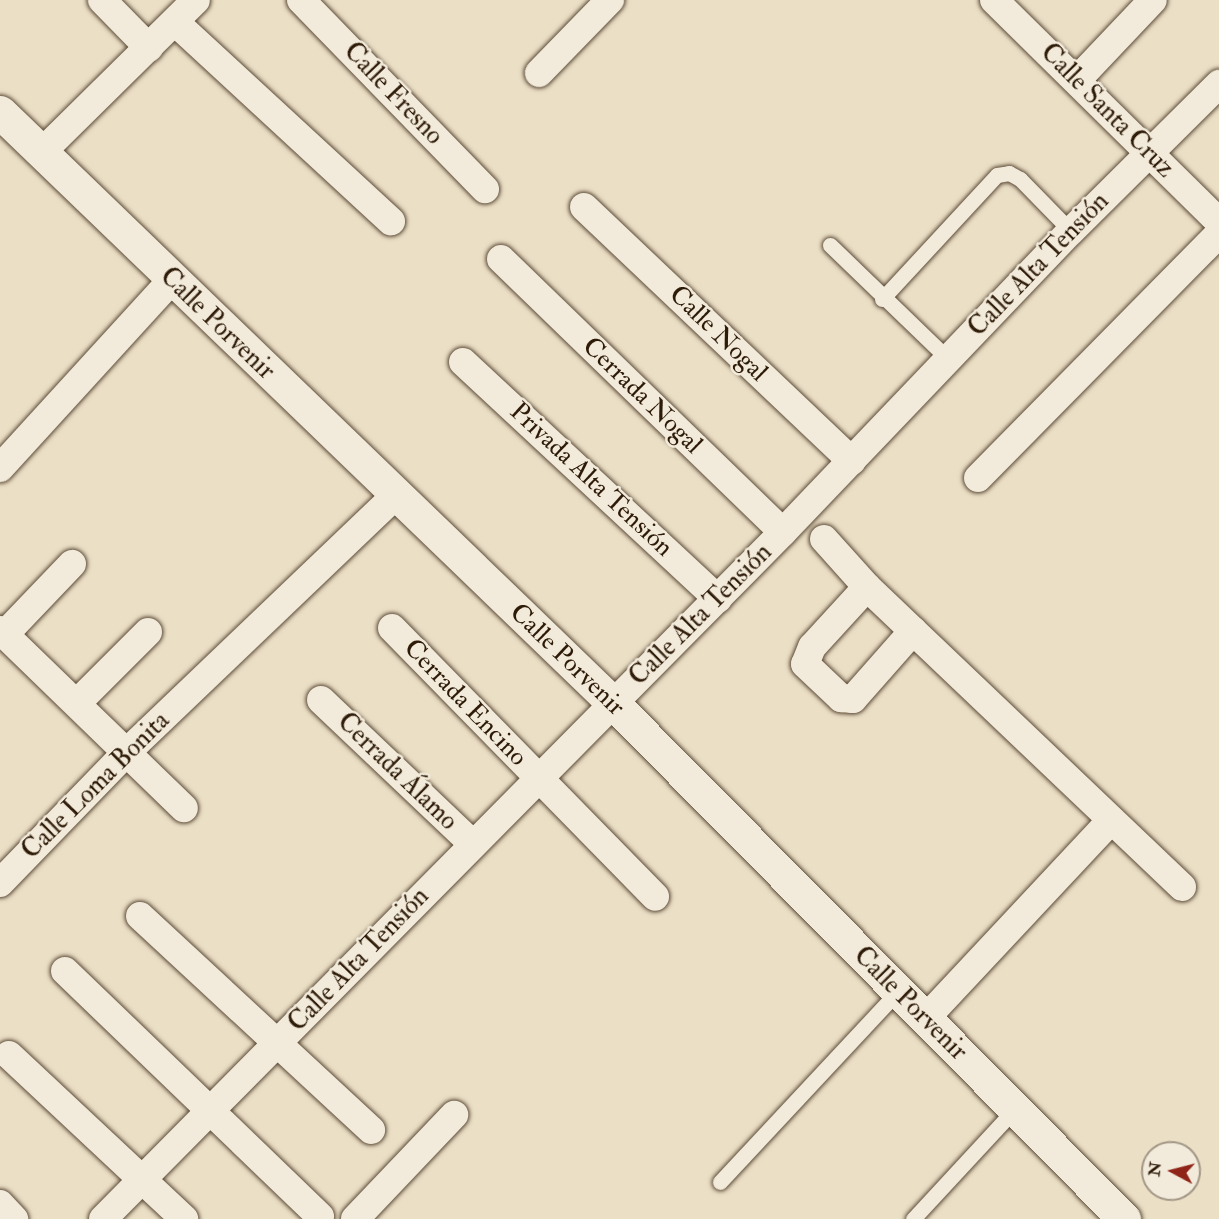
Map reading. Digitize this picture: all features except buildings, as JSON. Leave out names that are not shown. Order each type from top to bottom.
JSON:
[{"type":"street","points":[[102,0],[149,48]]},
{"type":"street","points":[[42,152],[196,0]]},
{"type":"street","name":"Calle Fresno","points":[[301,0],[485,189]]},
{"type":"street","points":[[539,73],[610,0]]},
{"type":"street","name":"Calle Santa Cruz","points":[[993,0],[1219,222]]},
{"type":"street","points":[[1077,80],[1153,0]]},
{"type":"street","points":[[175,22],[391,221]]},
{"type":"street","name":"Calle Alta Tensión","points":[[104,1219],[537,778],[614,704],[783,532],[1071,231],[1219,84]]},
{"type":"street","name":"Calle Porvenir","points":[[0,112],[171,281],[614,704],[1124,1219]]},
{"type":"street","name":"Calle Nogal","points":[[584,207],[852,461]]},
{"type":"street","points":[[978,478],[1219,234]]},
{"type":"street","name":"Cerrada Nogal","points":[[501,259],[783,532]]},
{"type":"street","points":[[0,468],[171,281]]},
{"type":"street","name":"Privada Alta Tensión","points":[[463,362],[717,599]]},
{"type":"street","name":"Calle Loma Bonita","points":[[0,883],[128,751],[395,496]]},
{"type":"street","points":[[824,539],[867,587],[1182,887]]},
{"type":"street","points":[[72,564],[2,632],[78,702],[184,808]]},
{"type":"street","points":[[867,587],[812,647],[805,664],[842,698],[853,699],[913,631]]},
{"type":"street","name":"Cerrada Encino","points":[[392,628],[655,897]]},
{"type":"street","points":[[78,702],[148,632]]},
{"type":"street","name":"Cerrada Álamo","points":[[321,700],[473,844]]},
{"type":"street","points":[[926,1018],[1111,820]]},
{"type":"street","points":[[140,916],[371,1130]]},
{"type":"street","points":[[65,971],[210,1113],[320,1216]]},
{"type":"street","points":[[9,1055],[144,1179],[184,1219]]},
{"type":"street","points":[[355,1219],[454,1115]]},
{"type":"street","points":[[0,1204],[14,1219]]},
{"type":"lane","points":[[882,299],[998,175],[1009,173],[1020,179],[1071,231]]},
{"type":"lane","points":[[830,245],[882,299],[948,359]]},
{"type":"lane","points":[[720,1182],[897,992]]},
{"type":"lane","points":[[913,1219],[1015,1109]]}]
